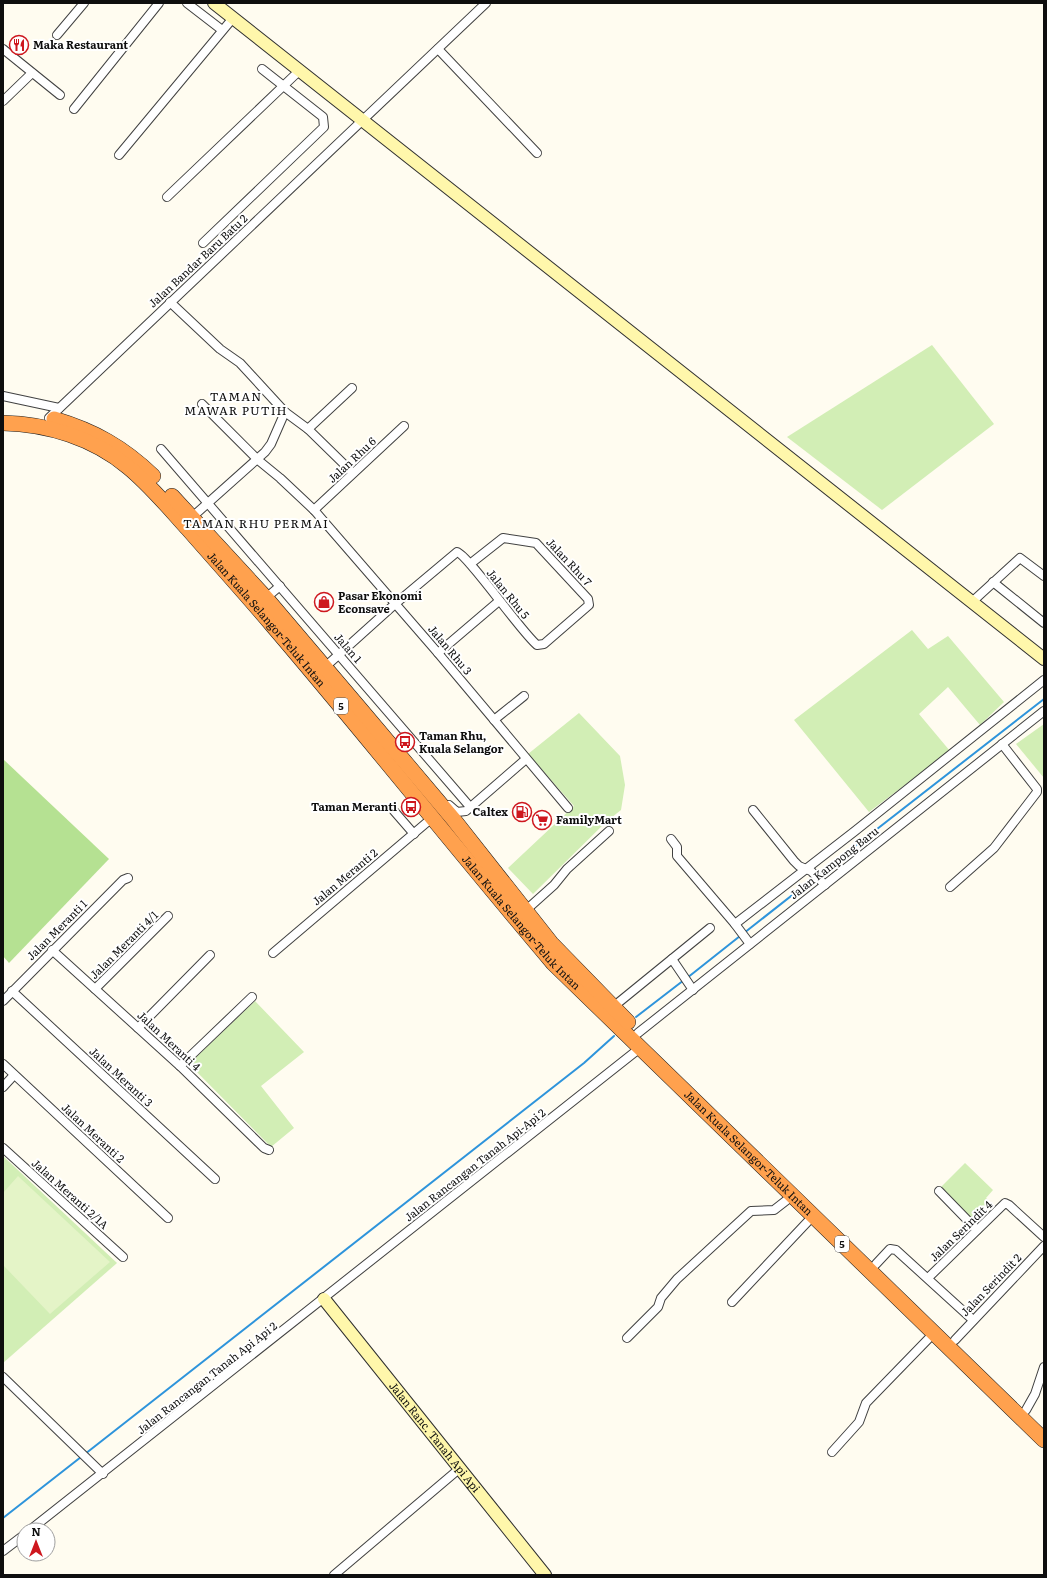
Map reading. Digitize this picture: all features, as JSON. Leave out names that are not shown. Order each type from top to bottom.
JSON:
[{"type":"highway","name":"Jalan Kuala Selangor-Teluk Intan","points":[[3,414],[54,413],[105,438],[134,458],[188,521],[518,923],[553,963],[1044,1440]]},
{"type":"highway","name":"Jalan Kuala Selangor-Teluk Intan","points":[[3,423],[49,428],[74,436],[100,448],[127,466],[188,521],[266,598],[429,790],[551,943],[638,1033],[1044,1427]]},
{"type":"street","points":[[56,35],[84,3]]},
{"type":"street","points":[[74,109],[159,3]]},
{"type":"street","points":[[187,3],[222,30]]},
{"type":"street","points":[[214,3],[973,601],[1044,659]]},
{"type":"street","name":"Jalan Bandar Baru Batu 2","points":[[54,413],[486,3]]},
{"type":"street","points":[[119,155],[233,18]]},
{"type":"street","points":[[3,49],[60,95]]},
{"type":"street","points":[[438,49],[536,153]]},
{"type":"street","points":[[203,243],[324,127],[323,117],[262,69]]},
{"type":"street","points":[[167,198],[299,71]]},
{"type":"street","points":[[3,101],[32,73]]},
{"type":"street","points":[[170,302],[220,349],[240,363],[286,412],[308,429],[353,473]]},
{"type":"street","points":[[308,429],[352,388]]},
{"type":"street","points":[[3,396],[54,413]]},
{"type":"street","name":"Jalan Rhu 3","points":[[202,404],[258,460],[280,478],[314,510],[438,653],[568,808]]},
{"type":"street","points":[[188,521],[258,460],[271,444],[286,412]]},
{"type":"street","name":"Jalan Rhu 6","points":[[314,510],[404,426]]},
{"type":"street","name":"Jalan 1","points":[[161,449],[280,586],[469,809]]},
{"type":"street","name":"Jalan Rhu 7","points":[[470,564],[503,538],[536,543],[588,598],[589,603],[587,607],[544,644],[539,646]]},
{"type":"street","name":"Jalan Rhu 5","points":[[395,604],[454,553],[461,553],[535,644],[539,646]]},
{"type":"street","points":[[973,601],[1020,558],[1044,576]]},
{"type":"street","points":[[993,582],[1044,624]]},
{"type":"street","points":[[266,598],[280,586]]},
{"type":"street","points":[[438,653],[499,601]]},
{"type":"street","points":[[325,667],[395,604]]},
{"type":"street","points":[[735,924],[809,870],[1044,680]]},
{"type":"street","points":[[494,720],[524,696]]},
{"type":"street","name":"Jalan Kampong Baru","points":[[638,1033],[690,987],[750,944],[823,883],[1044,711]]},
{"type":"street","points":[[950,887],[994,848],[1038,792],[1002,744]]},
{"type":"street","points":[[481,855],[478,843],[463,821],[469,809],[526,759]]},
{"type":"street","points":[[429,790],[445,801],[454,811],[469,809]]},
{"type":"street","points":[[753,810],[794,861],[809,870],[823,883]]},
{"type":"street","points":[[394,811],[414,834]]},
{"type":"street","name":"Jalan Meranti 2","points":[[273,954],[432,818]]},
{"type":"street","points":[[525,911],[554,885],[567,868],[609,831]]},
{"type":"street","points":[[671,839],[678,847],[677,856],[735,924],[750,944]]},
{"type":"street","name":"Jalan Meranti 1","points":[[3,1001],[123,880],[128,878]]},
{"type":"street","name":"Jalan Meranti 4/1","points":[[95,989],[168,916]]},
{"type":"street","points":[[613,1007],[710,928]]},
{"type":"street","name":"Jalan Meranti 4","points":[[52,950],[180,1066],[264,1148],[269,1150]]},
{"type":"street","points":[[138,1028],[210,955]]},
{"type":"street","points":[[672,959],[690,987]]},
{"type":"street","name":"Jalan Meranti 3","points":[[12,991],[216,1179]]},
{"type":"street","points":[[180,1066],[252,997]]},
{"type":"street","name":"Jalan Rancangan Tanah Api-Api 2","points":[[324,1299],[640,1048]]},
{"type":"street","name":"Jalan Meranti 2","points":[[3,1064],[168,1218]]},
{"type":"street","points":[[3,1086],[14,1075]]},
{"type":"street","name":"Jalan Meranti 2/1A","points":[[3,1148],[123,1257]]},
{"type":"street","points":[[938,1191],[978,1230]]},
{"type":"street","points":[[627,1338],[658,1307],[661,1298],[677,1279],[751,1211],[774,1210],[792,1196]]},
{"type":"street","name":"Jalan Serindit 4","points":[[928,1278],[1005,1204],[1009,1204],[1044,1237]]},
{"type":"street","points":[[732,1302],[813,1216]]},
{"type":"street","name":"Jalan Serindit 2","points":[[955,1340],[1044,1246]]},
{"type":"street","points":[[876,1264],[888,1250],[894,1249],[973,1320]]},
{"type":"street","name":"Jalan Ranc. Tanah Api Api","points":[[324,1299],[545,1575]]},
{"type":"street","name":"Jalan Rancangan Tanah Api Api 2","points":[[103,1474],[324,1299]]},
{"type":"street","points":[[832,1452],[859,1422],[866,1403],[934,1333]]},
{"type":"street","points":[[1026,1410],[1035,1394],[1044,1367]]},
{"type":"street","points":[[3,1377],[103,1474],[40,1522]]},
{"type":"street","points":[[334,1575],[459,1469]]},
{"type":"street","points":[[3,1551],[16,1541]]},
{"type":"green space","points":[[932,345],[994,424],[882,510],[787,437]]},
{"type":"green space","points":[[912,630],[928,649],[948,636],[1004,702],[980,725],[948,687],[919,714],[950,751],[869,812],[794,720]]},
{"type":"green space","points":[[579,713],[620,756],[625,785],[621,810],[607,821],[533,894],[508,868],[574,806],[528,754]]},
{"type":"green space","points":[[1044,724],[1044,778],[1016,744]]},
{"type":"green space","points":[[3,759],[109,859],[9,963],[3,956]]},
{"type":"green space","points":[[255,1001],[304,1052],[261,1086],[294,1128],[271,1147],[189,1064]]},
{"type":"green space","points":[[3,1156],[117,1263],[3,1363]]},
{"type":"green space","points":[[965,1163],[993,1190],[986,1198],[989,1201],[972,1218],[940,1188]]},
{"type":"green space","points":[[18,1176],[110,1262],[50,1314],[3,1265],[3,1193]]},
{"type":"waterway","points":[[818,875],[1044,699]]},
{"type":"waterway","points":[[744,933],[814,878]]},
{"type":"waterway","points":[[687,978],[740,936]]},
{"type":"waterway","points":[[636,1017],[684,980]]},
{"type":"waterway","points":[[85,1454],[584,1063],[614,1036]]},
{"type":"waterway","points":[[3,1518],[81,1457]]},
{"type":"place","name":"Maka Restaurant","points":[[19,45]]},
{"type":"place","name":"Pasar Ekonomi Econsave","points":[[324,602]]},
{"type":"place","name":"Taman Rhu, Kuala Selangor","points":[[405,742]]},
{"type":"place","name":"Taman Meranti","points":[[411,807]]},
{"type":"place","name":"Caltex","points":[[522,812]]},
{"type":"place","name":"FamilyMart","points":[[542,820]]},
{"type":"district","name":"TAMAN MAWAR PUTIH","points":[[236,404]]},
{"type":"district","name":"TAMAN RHU PERMAI","points":[[256,524]]}]
